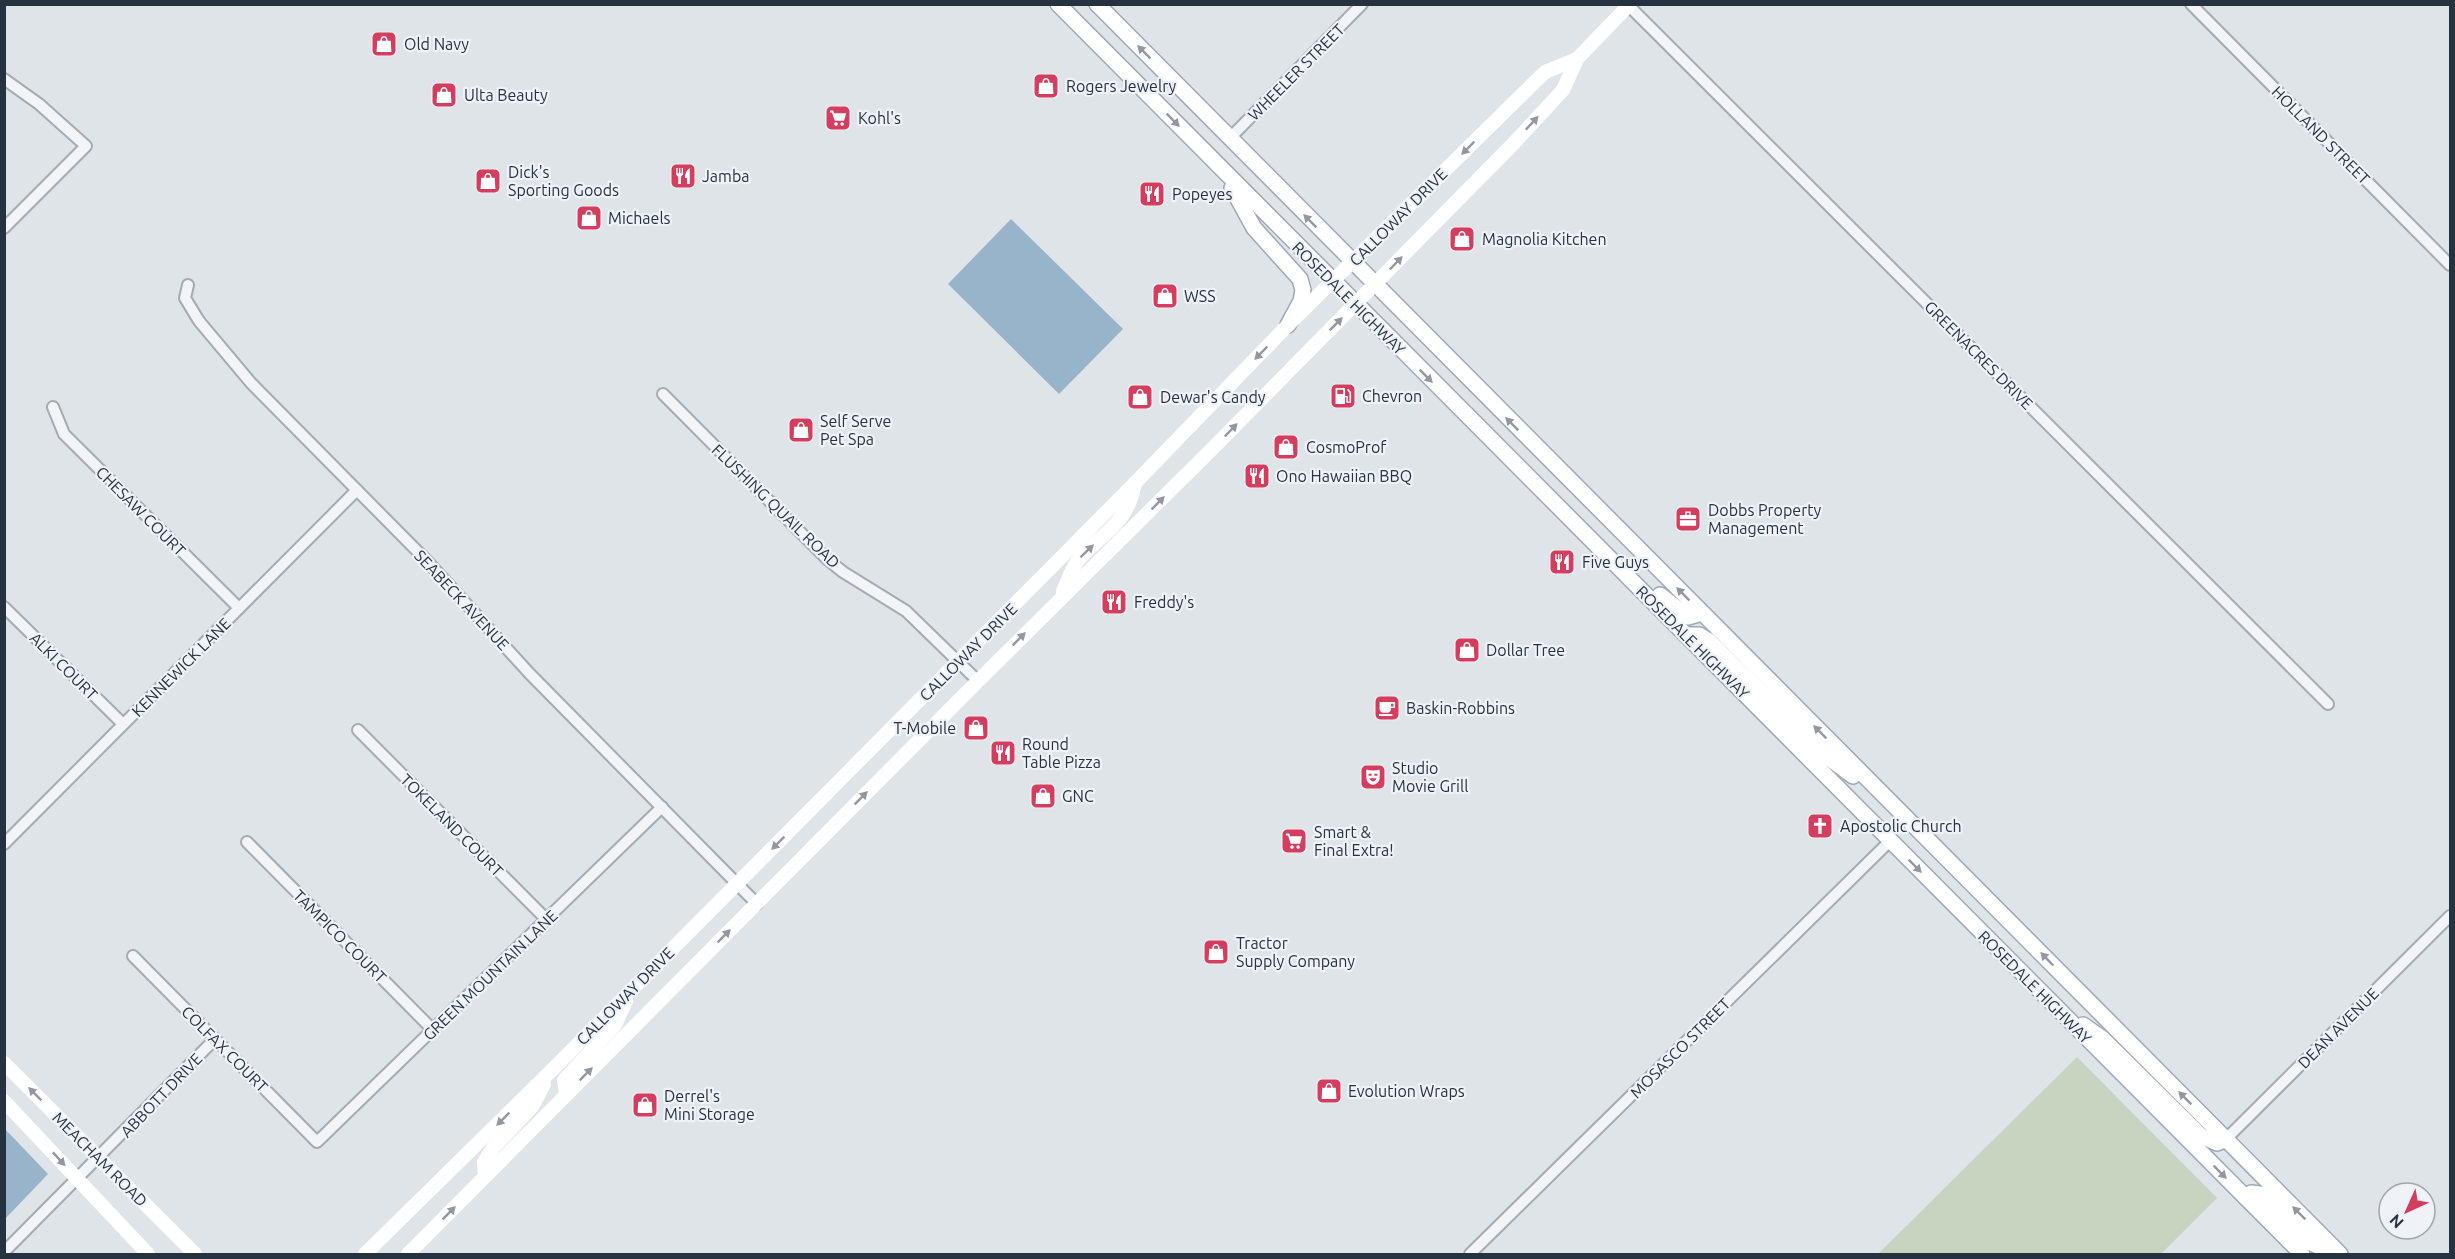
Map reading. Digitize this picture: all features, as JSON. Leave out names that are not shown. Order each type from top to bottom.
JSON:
[{"type":"main road","name":"ROSEDALE HIGHWAY","points":[[1058,4],[2302,1254]]},
{"type":"main road","name":"ROSEDALE HIGHWAY","points":[[1097,4],[2338,1254]]},
{"type":"main road","name":"CALLOWAY DRIVE","points":[[408,1254],[1374,285],[1563,90],[1577,59],[1630,5]]},
{"type":"main road","name":"CALLOWAY DRIVE","points":[[365,1254],[631,991],[1332,281],[1545,72],[1577,59]]},
{"type":"main road","points":[[1211,159],[1235,192],[1254,228],[1300,279],[1303,290],[1301,301],[1288,325]]},
{"type":"main road","points":[[1058,601],[1078,560],[1125,514],[1131,503],[1135,483]]},
{"type":"main road","points":[[1590,539],[1626,561],[1681,614],[1688,617],[1702,613]]},
{"type":"main road","points":[[1686,635],[1699,635],[1709,641],[1822,753],[1894,806]]},
{"type":"main road","points":[[566,1094],[564,1080],[615,1025],[631,991]]},
{"type":"main road","points":[[2060,1011],[2103,1039],[2200,1136],[2217,1143],[2226,1139]]},
{"type":"main road","name":"MEACHAM ROAD","points":[[4,1063],[195,1254]]},
{"type":"main road","points":[[485,1176],[484,1162],[493,1148],[532,1107],[550,1072]]},
{"type":"main road","name":"MEACHAM ROAD","points":[[4,1101],[148,1254]]},
{"type":"main road","points":[[2245,1197],[2252,1192],[2260,1194],[2309,1242],[2338,1254]]},
{"type":"street","name":"WHEELER STREET","points":[[1229,139],[1362,4]]},
{"type":"street","name":"HOLLAND STREET","points":[[2191,4],[2451,265]]},
{"type":"street","name":"GREENACRES DRIVE","points":[[1630,5],[2328,704]]},
{"type":"street","points":[[4,79],[39,104],[86,146],[4,228]]},
{"type":"street","name":"SEABECK AVENUE","points":[[188,285],[185,298],[224,353],[429,563],[530,674],[756,904]]},
{"type":"street","name":"FLUSHING QUAIL ROAD","points":[[663,394],[827,559],[843,572],[906,611],[978,681]]},
{"type":"street","name":"CHESAW COURT","points":[[53,407],[64,434],[239,608]]},
{"type":"street","name":"KENNEWICK LANE","points":[[5,841],[357,490]]},
{"type":"street","name":"ALKI COURT","points":[[4,607],[123,724]]},
{"type":"street","name":"TOKELAND COURT","points":[[358,730],[546,919]]},
{"type":"street","name":"GREEN MOUNTAIN LANE","points":[[317,1142],[662,807]]},
{"type":"street","name":"MOSASCO STREET","points":[[1470,1254],[1890,841]]},
{"type":"street","name":"TAMPICO COURT","points":[[246,842],[433,1030]]},
{"type":"street","name":"DEAN AVENUE","points":[[2226,1139],[2451,916]]},
{"type":"street","name":"COLFAX COURT","points":[[133,956],[317,1142]]},
{"type":"street","name":"ABBOTT DRIVE","points":[[4,1252],[99,1159],[215,1039]]},
{"type":"green space","points":[[2077,1057],[2217,1198],[2161,1254],[1878,1254]]},
{"type":"water","points":[[1011,219],[1123,329],[1059,394],[948,284]]},
{"type":"water","points":[[5,1129],[48,1174],[4,1219]]},
{"type":"place","name":"Old Navy","points":[[384,44]]},
{"type":"place","name":"Rogers Jewelry","points":[[1046,86]]},
{"type":"place","name":"Ulta Beauty","points":[[444,95]]},
{"type":"place","name":"Kohl's","points":[[838,118]]},
{"type":"place","name":"Jamba","points":[[683,176]]},
{"type":"place","name":"Dick's Sporting Goods","points":[[488,181]]},
{"type":"place","name":"Popeyes","points":[[1152,194]]},
{"type":"place","name":"Michaels","points":[[589,218]]},
{"type":"place","name":"Magnolia Kitchen","points":[[1462,239]]},
{"type":"place","name":"WSS","points":[[1165,296]]},
{"type":"place","name":"Chevron","points":[[1343,396]]},
{"type":"place","name":"Dewar's Candy","points":[[1140,397]]},
{"type":"place","name":"Self Serve Pet Spa","points":[[801,430]]},
{"type":"place","name":"CosmoProf","points":[[1286,447]]},
{"type":"place","name":"Ono Hawaiian BBQ","points":[[1257,476]]},
{"type":"place","name":"Dobbs Property Management","points":[[1688,519]]},
{"type":"place","name":"Five Guys","points":[[1562,562]]},
{"type":"place","name":"Freddy's","points":[[1114,602]]},
{"type":"place","name":"Dollar Tree","points":[[1467,650]]},
{"type":"place","name":"Baskin-Robbins","points":[[1387,708]]},
{"type":"place","name":"T-Mobile","points":[[976,728]]},
{"type":"place","name":"Round Table Pizza","points":[[1003,753]]},
{"type":"place","name":"Studio Movie Grill","points":[[1373,777]]},
{"type":"place","name":"GNC","points":[[1043,796]]},
{"type":"place","name":"Apostolic Church","points":[[1820,826]]},
{"type":"place","name":"Smart & Final Extra!","points":[[1294,841]]},
{"type":"place","name":"Tractor Supply Company","points":[[1216,952]]},
{"type":"place","name":"Evolution Wraps","points":[[1329,1091]]},
{"type":"place","name":"Derrel's Mini Storage","points":[[645,1105]]}]
